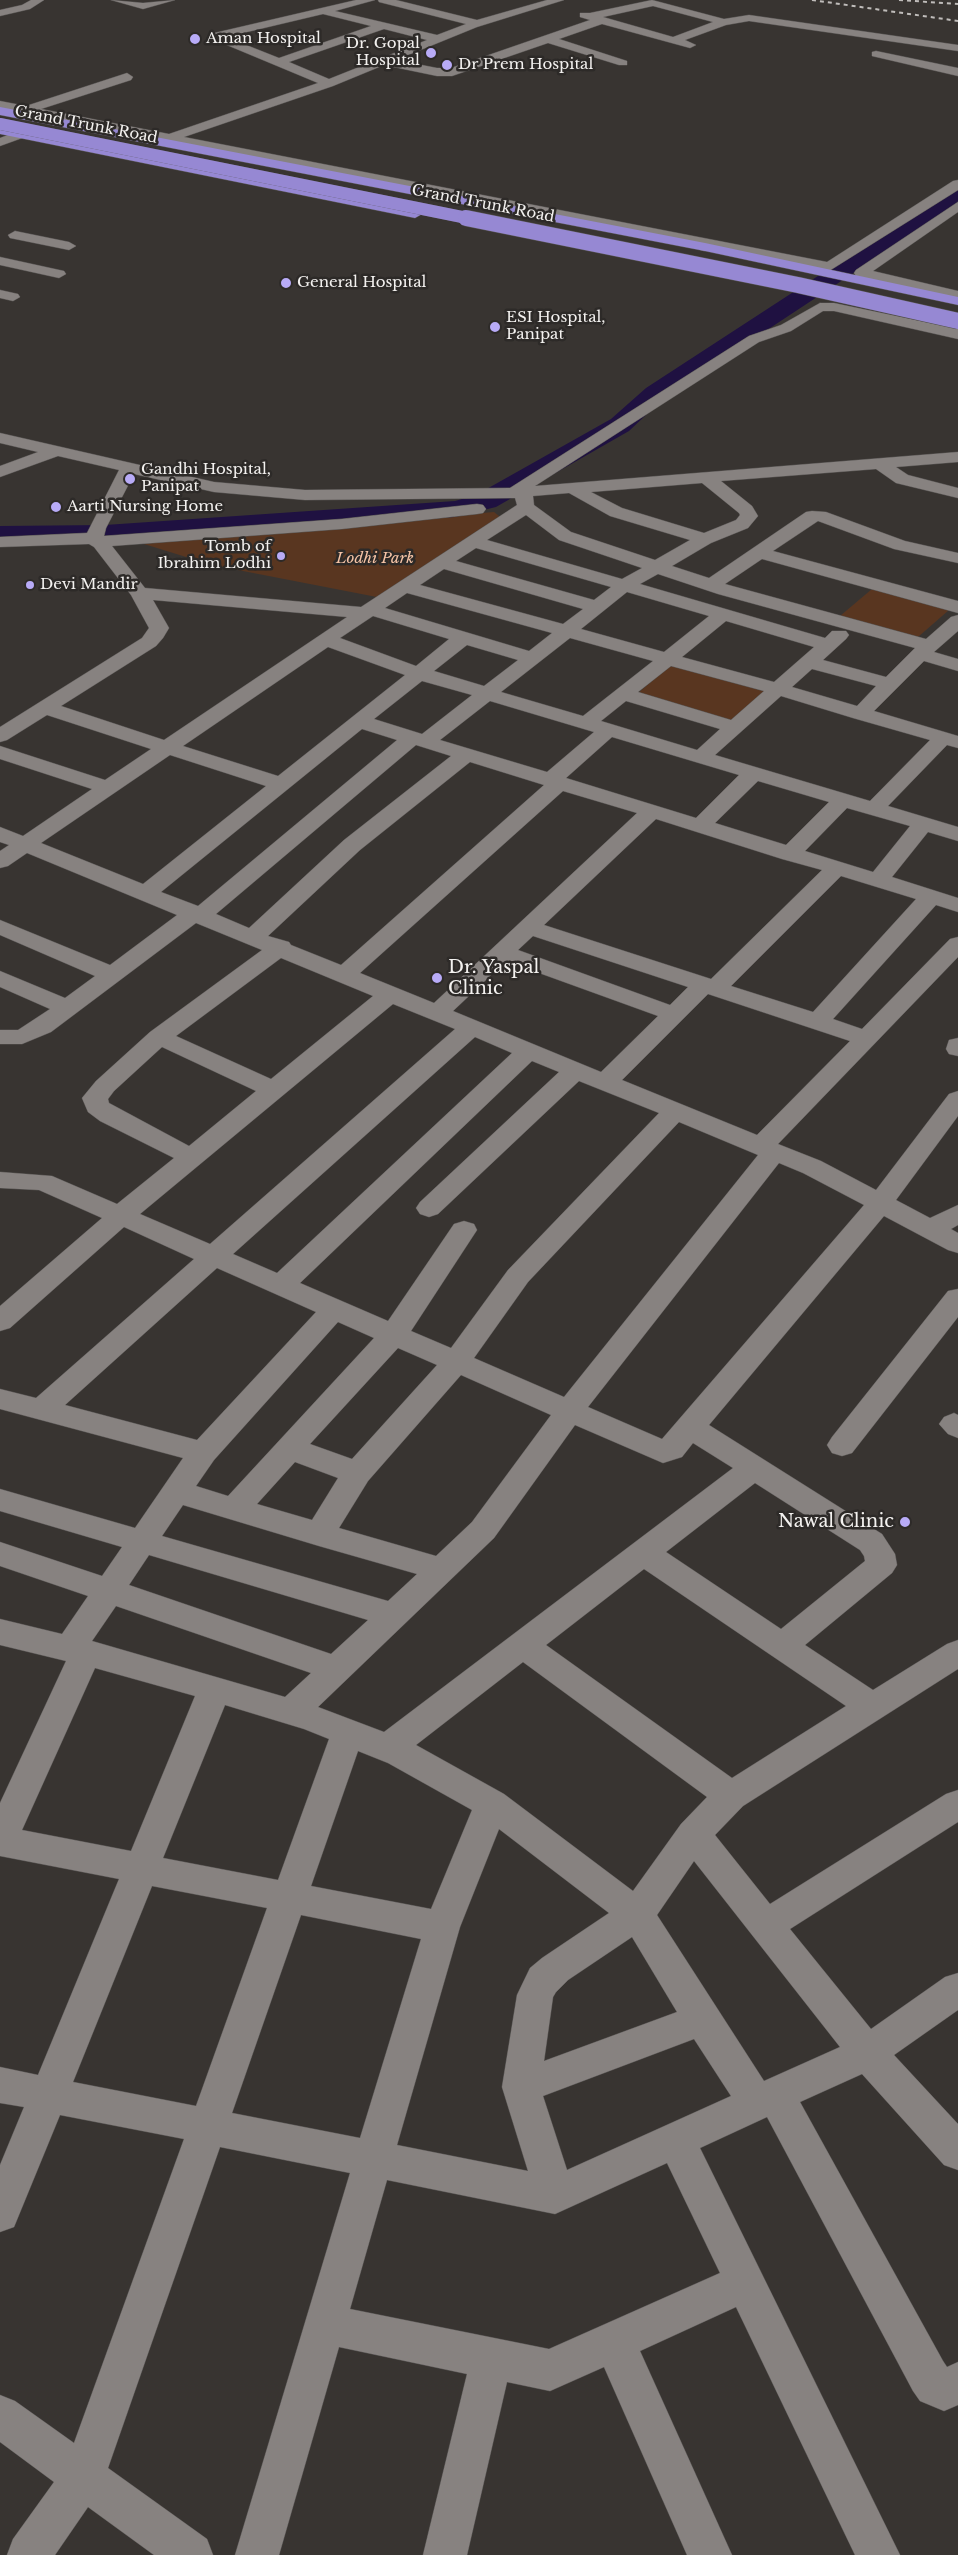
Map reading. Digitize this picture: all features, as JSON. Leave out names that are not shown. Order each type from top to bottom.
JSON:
[{"type":"highway","points":[[0,111],[21,112],[564,220],[709,245],[810,269],[858,274],[958,301]]},
{"type":"highway","name":"Grand Trunk Road","points":[[0,116],[804,276],[958,310]]},
{"type":"highway","points":[[5,135],[533,237],[829,298],[958,328]]},
{"type":"highway","name":"Grand Trunk Road","points":[[5,135],[798,285],[958,321]]},
{"type":"highway","points":[[533,237],[564,220]]},
{"type":"street","points":[[0,13],[26,7],[39,0]]},
{"type":"street","points":[[116,0],[143,6],[170,0]]},
{"type":"street","points":[[329,83],[214,36],[370,0]]},
{"type":"street","points":[[383,0],[479,24]]},
{"type":"street","points":[[420,9],[444,2]]},
{"type":"street","points":[[590,16],[657,3],[724,22]]},
{"type":"street","points":[[165,140],[329,83],[479,24],[561,6],[672,41],[698,46]]},
{"type":"street","points":[[621,9],[649,18]]},
{"type":"street","points":[[322,11],[438,39]]},
{"type":"street","points":[[672,41],[724,22],[750,18],[958,48]]},
{"type":"street","points":[[383,61],[437,72],[452,72],[545,38],[602,20]]},
{"type":"street","points":[[263,24],[291,33]]},
{"type":"street","points":[[279,62],[383,26]]},
{"type":"street","points":[[582,26],[609,35]]},
{"type":"street","points":[[678,26],[697,32]]},
{"type":"street","points":[[545,38],[623,63]]},
{"type":"street","points":[[310,39],[329,45]]},
{"type":"street","points":[[876,54],[958,72]]},
{"type":"street","points":[[0,105],[21,112],[127,77]]},
{"type":"street","points":[[165,140],[832,267],[958,294]]},
{"type":"street","points":[[832,267],[958,184]]},
{"type":"street","points":[[858,274],[958,206]]},
{"type":"street","points":[[0,242],[29,228]]},
{"type":"street","points":[[15,235],[70,247],[28,267]]},
{"type":"street","points":[[0,261],[59,274]]},
{"type":"street","points":[[0,861],[474,542],[519,498],[754,339],[786,328],[820,307],[834,307],[958,334]]},
{"type":"street","points":[[0,438],[214,487],[304,495],[489,494],[519,498],[565,536],[711,585],[852,625],[925,650],[958,665]]},
{"type":"street","points":[[0,472],[56,451]]},
{"type":"street","points":[[0,542],[333,524],[519,498],[572,488],[958,457]]},
{"type":"street","points":[[879,462],[902,479],[958,493]]},
{"type":"street","points":[[96,536],[129,467]]},
{"type":"street","points":[[0,1037],[22,1037],[33,1032],[68,1008],[111,974],[198,914],[419,739],[487,693],[624,586],[705,539],[742,524],[749,516],[746,510],[705,477]]},
{"type":"street","points":[[572,488],[616,512],[705,539]]},
{"type":"street","points":[[711,585],[809,517],[817,515],[900,544],[958,558]]},
{"type":"street","points":[[0,736],[149,642],[159,628],[158,621],[139,592],[96,536]]},
{"type":"street","points":[[474,542],[829,645]]},
{"type":"street","points":[[758,552],[958,608]]},
{"type":"street","points":[[442,563],[598,607]]},
{"type":"street","points":[[405,587],[778,689],[951,740]]},
{"type":"street","points":[[139,592],[368,612],[532,658]]},
{"type":"street","points":[[588,722],[722,615]]},
{"type":"street","points":[[860,714],[925,650],[958,621]]},
{"type":"street","points":[[702,756],[852,625]]},
{"type":"street","points":[[147,892],[463,638]]},
{"type":"street","points":[[327,640],[418,673],[588,722],[958,834]]},
{"type":"street","points":[[809,662],[890,684]]},
{"type":"street","points":[[623,694],[735,727]]},
{"type":"street","points":[[44,708],[280,784]]},
{"type":"street","points":[[358,721],[958,905]]},
{"type":"street","points":[[345,974],[555,782],[610,729]]},
{"type":"street","points":[[875,808],[951,740]]},
{"type":"street","points":[[0,752],[109,788]]},
{"type":"street","points":[[254,936],[352,844],[467,754]]},
{"type":"street","points":[[700,826],[755,772]]},
{"type":"street","points":[[790,854],[844,799]]},
{"type":"street","points":[[438,1012],[652,811]]},
{"type":"street","points":[[877,881],[924,824]]},
{"type":"street","points":[[0,834],[147,892],[768,1148],[812,1167],[958,1244]]},
{"type":"street","points":[[606,1081],[674,1014],[710,986],[837,868]]},
{"type":"street","points":[[817,1022],[931,897]]},
{"type":"street","points":[[529,926],[866,1038]]},
{"type":"street","points":[[0,927],[111,974]]},
{"type":"street","points":[[291,1712],[483,1530],[570,1410],[768,1148],[866,1038],[958,944]]},
{"type":"street","points":[[191,1158],[97,1107],[95,1098],[105,1086],[159,1037],[281,947]]},
{"type":"street","points":[[502,952],[674,1014]]},
{"type":"street","points":[[0,978],[68,1008]]},
{"type":"street","points":[[0,1321],[120,1216],[391,993]]},
{"type":"street","points":[[41,1410],[473,1026]]},
{"type":"street","points":[[159,1037],[273,1090]]},
{"type":"street","points":[[281,1285],[529,1050]]},
{"type":"street","points":[[429,1208],[577,1070]]},
{"type":"street","points":[[0,1180],[43,1182],[664,1452],[671,1449],[880,1202],[958,1099]]},
{"type":"street","points":[[319,1534],[357,1473],[457,1361],[518,1276],[676,1110]]},
{"type":"street","points":[[930,1229],[958,1214]]},
{"type":"street","points":[[234,1509],[394,1334],[464,1230]]},
{"type":"street","points":[[842,1446],[957,1303]]},
{"type":"street","points":[[335,1308],[203,1452],[108,1591],[77,1651],[0,1840],[442,1927]]},
{"type":"street","points":[[0,1400],[203,1452]]},
{"type":"street","points":[[690,1427],[871,1542],[879,1554],[881,1564],[782,1646]]},
{"type":"street","points":[[289,1448],[357,1473]]},
{"type":"street","points":[[388,1748],[754,1468]]},
{"type":"street","points":[[176,1492],[441,1570]]},
{"type":"street","points":[[0,1500],[394,1615]]},
{"type":"street","points":[[643,1553],[873,1707]]},
{"type":"street","points":[[0,1554],[338,1669]]},
{"type":"street","points":[[0,1632],[77,1651],[291,1712],[388,1748],[492,1804],[637,1914],[702,2019],[766,2099],[928,2376],[935,2386],[944,2390],[958,2383]]},
{"type":"street","points":[[523,1645],[730,1796]]},
{"type":"street","points":[[555,2195],[522,2087],[535,1995],[543,1980],[554,1969],[637,1914],[693,1834],[730,1796],[957,1655]]},
{"type":"street","points":[[0,2213],[214,1689]]},
{"type":"street","points":[[29,2555],[83,2477],[348,1732]]},
{"type":"street","points":[[257,2555],[442,1927],[492,1804]]},
{"type":"street","points":[[766,1925],[958,1804]]},
{"type":"street","points":[[693,1834],[867,2053],[958,2152]]},
{"type":"street","points":[[0,2086],[555,2195],[867,2053],[958,1989]]},
{"type":"street","points":[[522,2087],[702,2019]]},
{"type":"street","points":[[676,2140],[878,2555]]},
{"type":"street","points":[[325,2324],[550,2370],[745,2282]]},
{"type":"street","points":[[614,2341],[710,2555]]},
{"type":"street","points":[[445,2555],[492,2358]]},
{"type":"street","points":[[0,2416],[191,2555]]},
{"type":"green space","name":"Lodhi Park","points":[[494,512],[504,520],[382,598],[212,565],[144,544],[146,541]]},
{"type":"green space","points":[[872,589],[949,610],[918,637],[840,616]]},
{"type":"green space","points":[[670,665],[765,691],[733,721],[637,694]]},
{"type":"waterway","points":[[0,534],[105,533],[455,509],[486,501],[620,425],[655,393],[958,195]]},
{"type":"railway","points":[[812,0],[958,21]]},
{"type":"railway","points":[[899,0],[958,4]]},
{"type":"place","name":"Aman Hospital","points":[[195,39]]},
{"type":"place","name":"Dr. Gopal Hospital","points":[[431,53]]},
{"type":"place","name":"Dr Prem Hospital","points":[[447,65]]},
{"type":"place","name":"General Hospital","points":[[286,283]]},
{"type":"place","name":"ESI Hospital, Panipat","points":[[495,327]]},
{"type":"place","name":"Gandhi Hospital, Panipat","points":[[130,479]]},
{"type":"place","name":"Aarti Nursing Home","points":[[56,507]]},
{"type":"place","name":"Tomb of Ibrahim Lodhi","points":[[281,556]]},
{"type":"place","name":"Devi Mandir","points":[[30,585]]},
{"type":"place","name":"Dr. Yaspal Clinic","points":[[437,978]]},
{"type":"place","name":"Nawal Clinic","points":[[905,1522]]}]
